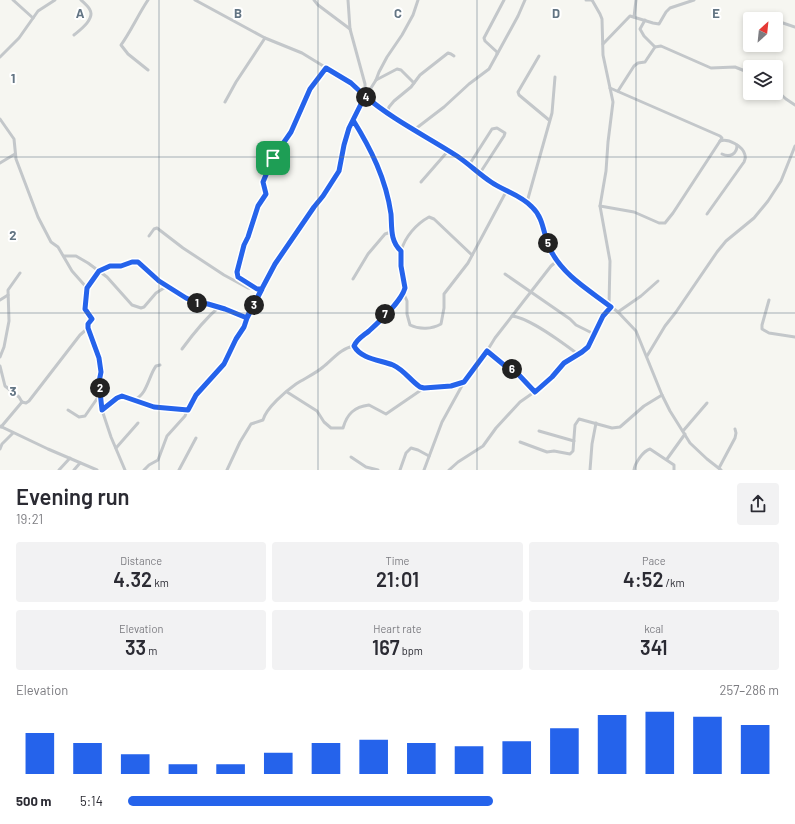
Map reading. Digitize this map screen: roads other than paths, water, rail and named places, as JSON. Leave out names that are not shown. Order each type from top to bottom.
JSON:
[{"type":"street","points":[[13,0],[33,18]]},
{"type":"street","points":[[0,57],[19,38],[43,7],[55,0]]},
{"type":"street","points":[[74,36],[87,23],[91,16],[91,11],[81,0]]},
{"type":"street","points":[[148,0],[139,13],[126,39],[121,45],[128,54],[148,70]]},
{"type":"street","points":[[195,0],[265,38],[293,48],[351,83],[387,114],[448,150],[491,181],[527,202],[541,218],[549,247],[557,260],[572,278],[618,312],[636,331],[662,395],[694,448],[720,469],[735,438],[735,429]]},
{"type":"street","points":[[314,0],[318,5],[350,29]]},
{"type":"street","points":[[348,0],[350,29],[365,84],[365,96]]},
{"type":"street","points":[[144,470],[158,460],[167,436],[182,419],[196,395],[224,364],[275,264],[339,171],[344,145],[353,120],[365,96],[376,80],[382,66],[410,21],[418,0]]},
{"type":"street","points":[[497,54],[497,52],[485,41],[484,38],[504,0]]},
{"type":"street","points":[[414,130],[489,69],[525,0]]},
{"type":"street","points":[[449,470],[458,462],[483,446],[496,428],[520,402],[535,392],[552,377],[564,363],[588,347],[603,316],[610,306],[610,261],[600,206],[606,171],[613,102],[603,55],[602,19],[592,0],[586,0]]},
{"type":"street","points":[[634,17],[636,0]]},
{"type":"street","points":[[603,44],[630,16],[659,24],[670,8],[694,0]]},
{"type":"street","points":[[644,20],[640,29],[641,33],[655,47]]},
{"type":"street","points":[[783,23],[795,27]]},
{"type":"street","points":[[225,102],[236,82],[265,38]]},
{"type":"street","points":[[618,91],[634,66],[638,63],[645,62],[655,47],[661,46],[669,49],[711,68],[735,67],[743,70]]},
{"type":"street","points":[[387,114],[391,104],[414,83],[420,75],[448,53],[454,56]]},
{"type":"street","points":[[539,56],[518,92],[521,97],[549,120]]},
{"type":"street","points":[[257,289],[238,277],[237,272],[244,245],[256,212],[266,194],[263,182],[273,158],[293,127],[310,89],[326,68]]},
{"type":"street","points":[[376,80],[396,69],[403,72],[414,83]]},
{"type":"street","points":[[527,202],[552,108],[556,77]]},
{"type":"street","points":[[600,206],[634,212],[659,223],[665,223],[722,138],[610,88]]},
{"type":"street","points":[[783,96],[795,105]]},
{"type":"street","points":[[0,119],[14,139],[15,154],[20,171],[38,217],[51,242],[58,247],[72,271],[87,288]]},
{"type":"street","points":[[353,120],[384,180],[394,243],[401,251]]},
{"type":"street","points":[[470,165],[492,129],[497,128],[504,132],[505,135],[480,173]]},
{"type":"street","points":[[707,214],[746,157],[744,152],[737,145],[724,140],[720,141]]},
{"type":"street","points":[[722,154],[728,156],[734,154],[736,152],[737,145]]},
{"type":"street","points":[[647,356],[661,331],[676,312],[717,252],[729,238],[754,218],[768,201],[781,181],[795,146]]},
{"type":"street","points":[[421,182],[448,150]]},
{"type":"street","points":[[0,162],[15,154]]},
{"type":"street","points":[[403,292],[408,301],[407,314],[410,325],[415,327],[435,327],[441,324],[445,291],[472,255],[507,190]]},
{"type":"street","points":[[227,470],[240,442],[251,424],[263,420],[264,415],[278,399],[297,384],[322,368],[338,354],[349,347],[354,346],[358,339],[369,331],[395,304],[405,288],[401,266],[401,251],[403,243],[414,229],[429,217],[434,219],[472,255]]},
{"type":"street","points":[[149,236],[154,229],[157,228],[183,248],[224,275],[248,288],[262,289]]},
{"type":"street","points":[[353,279],[368,254],[385,234],[392,233]]},
{"type":"street","points":[[64,256],[76,256],[99,271],[107,277],[132,305],[138,307],[144,307],[156,293],[164,288],[169,288]]},
{"type":"street","points":[[424,470],[442,422],[464,382],[487,351],[494,338],[557,260]]},
{"type":"street","points":[[125,470],[102,410],[99,382],[101,372],[99,358],[88,328],[88,324],[92,319],[85,309],[87,288],[99,271],[110,266],[121,266],[132,262],[138,262],[169,288],[195,302],[219,307],[247,318]]},
{"type":"street","points":[[0,357],[4,348],[9,321],[8,290],[20,273]]},
{"type":"street","points":[[505,274],[576,325],[594,334]]},
{"type":"street","points":[[618,312],[647,292],[658,281]]},
{"type":"street","points":[[0,300],[8,294]]},
{"type":"street","points":[[769,300],[762,329],[769,333],[795,337]]},
{"type":"street","points":[[182,349],[200,326],[219,307]]},
{"type":"street","points":[[512,316],[523,318],[545,330],[579,354]]},
{"type":"street","points":[[0,366],[5,386],[26,404],[30,402],[62,361],[80,334],[88,328]]},
{"type":"street","points":[[354,346],[360,352],[373,360],[400,369],[417,385],[424,388],[451,386],[464,382]]},
{"type":"street","points":[[487,351],[518,374],[535,392]]},
{"type":"street","points":[[133,399],[136,399],[144,392],[152,372],[156,366],[160,365]]},
{"type":"street","points":[[287,392],[318,411],[324,422],[331,428],[343,428],[346,417],[358,408],[369,405],[383,414],[386,414],[424,388]]},
{"type":"street","points":[[68,410],[79,417],[85,416],[101,393]]},
{"type":"street","points":[[520,442],[547,452],[557,451],[568,455],[573,451],[575,426],[579,419],[612,428],[620,427],[644,406],[662,395]]},
{"type":"street","points":[[102,410],[119,397],[133,399],[154,407],[188,410]]},
{"type":"street","points":[[22,402],[1,427],[97,470]]},
{"type":"street","points":[[667,459],[684,433],[707,403]]},
{"type":"street","points":[[116,448],[138,423]]},
{"type":"street","points":[[590,470],[592,444],[596,423]]},
{"type":"street","points":[[538,430],[574,441]]},
{"type":"street","points":[[0,449],[2,444],[13,433]]},
{"type":"street","points":[[179,470],[196,438]]},
{"type":"street","points":[[400,470],[406,453],[411,448],[429,456]]},
{"type":"street","points":[[634,470],[636,463],[648,449],[667,459],[674,465],[674,470]]},
{"type":"street","points":[[351,457],[366,467],[378,470]]},
{"type":"street","points":[[59,470],[70,458]]},
{"type":"street","points":[[74,470],[80,463]]}]
